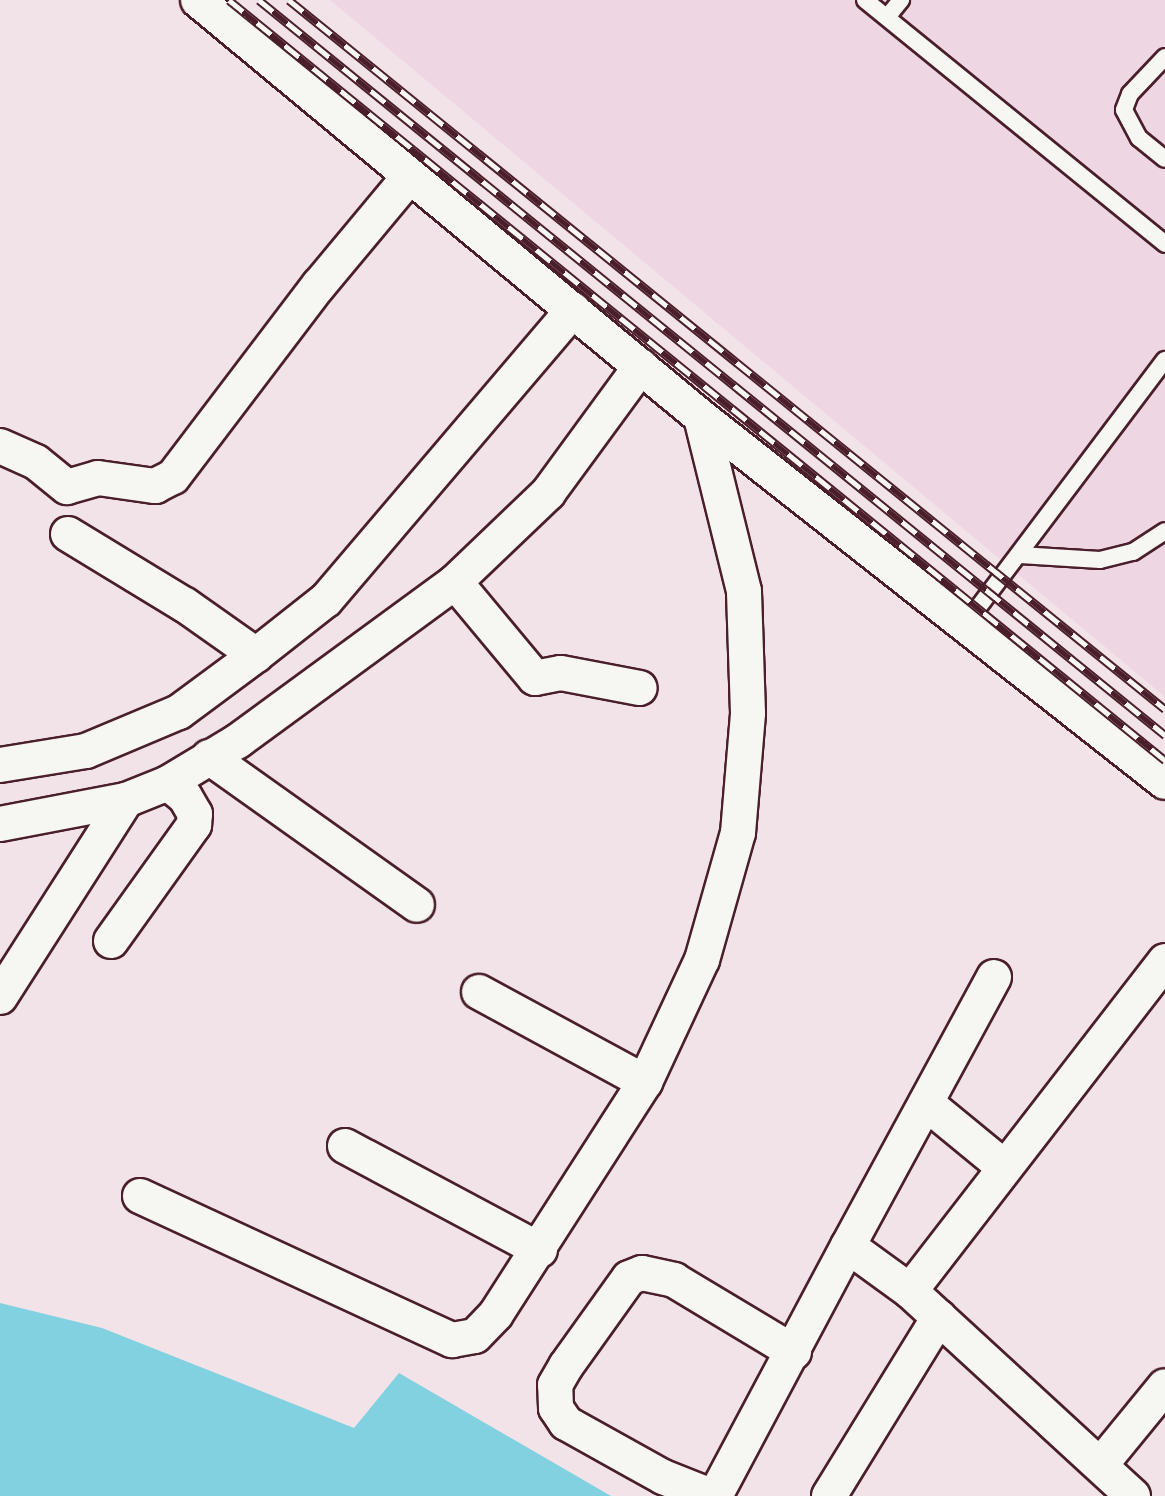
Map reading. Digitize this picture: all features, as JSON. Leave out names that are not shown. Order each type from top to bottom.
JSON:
[{"type":"street","points":[[198,0],[701,417],[1165,782]]},
{"type":"street","points":[[0,446],[36,462],[67,487],[98,478],[155,486],[173,477],[409,177]]},
{"type":"street","points":[[0,765],[86,751],[179,712],[326,600],[573,310]]},
{"type":"street","points":[[0,824],[126,800],[168,783],[455,582],[548,493],[641,366]]},
{"type":"street","points":[[140,1196],[452,1340],[475,1336],[540,1250],[645,1082],[702,960],[721,903],[738,833],[748,713],[744,591],[701,417]]},
{"type":"street","points":[[68,534],[256,655]]},
{"type":"street","points":[[455,582],[535,678],[561,673],[640,688]]},
{"type":"street","points":[[209,757],[417,905]]},
{"type":"street","points":[[111,941],[194,825],[195,814],[185,797],[168,783]]},
{"type":"street","points":[[0,997],[126,800]]},
{"type":"street","points":[[910,1291],[1165,961]]},
{"type":"street","points":[[794,1352],[674,1280],[642,1273],[629,1278],[566,1366],[555,1385],[556,1408],[566,1423],[663,1477],[713,1496],[794,1352],[994,977]]},
{"type":"street","points":[[479,992],[645,1082]]},
{"type":"street","points":[[926,1103],[1005,1168]]},
{"type":"street","points":[[345,1146],[540,1250]]},
{"type":"street","points":[[848,1246],[910,1291],[1102,1463],[1133,1496]]},
{"type":"street","points":[[829,1496],[939,1317]]},
{"type":"street","points":[[1102,1463],[1165,1386]]},
{"type":"lane","points":[[865,0],[1165,244]]},
{"type":"lane","points":[[888,16],[901,0]]},
{"type":"lane","points":[[1165,57],[1130,94],[1124,110],[1139,138],[1165,159]]},
{"type":"lane","points":[[965,625],[1165,360]]},
{"type":"lane","points":[[1020,555],[1100,560],[1133,552],[1165,531]]},
{"type":"shaded area","points":[[330,0],[1165,0],[1165,697]]},
{"type":"water","points":[[0,1303],[102,1328],[354,1428],[399,1373],[611,1496],[0,1496]]},
{"type":"railway","points":[[229,0],[1165,760]]},
{"type":"railway","points":[[259,0],[1165,735]]},
{"type":"railway","points":[[289,0],[1165,709]]}]
